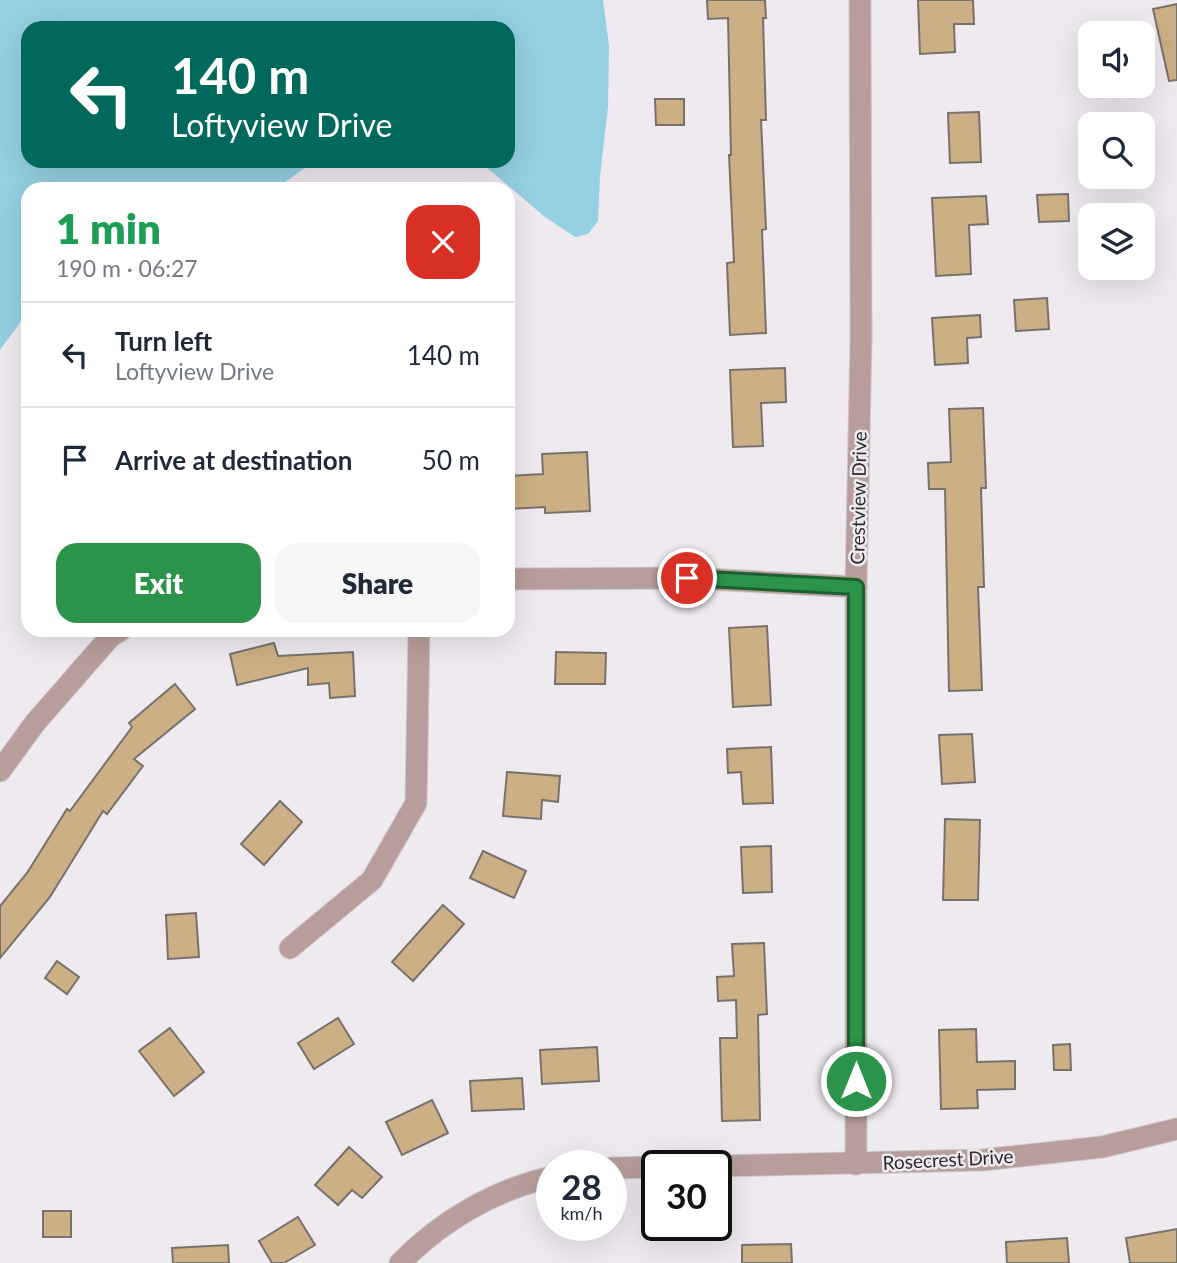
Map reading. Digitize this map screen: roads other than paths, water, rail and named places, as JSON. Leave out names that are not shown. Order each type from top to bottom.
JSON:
[{"type":"street","name":"Crestview Drive","points":[[856,1164],[856,587],[861,338],[859,0]]},
{"type":"street","points":[[515,579],[687,578],[856,587]]},
{"type":"street","points":[[0,771],[35,723],[109,637]]},
{"type":"street","points":[[290,948],[372,880],[416,803],[419,637]]},
{"type":"street","name":"Rosecrest Drive","points":[[732,1166],[982,1160],[1102,1147],[1177,1129]]},
{"type":"street","points":[[400,1263],[466,1210],[498,1194],[536,1182]]},
{"type":"water","points":[[0,0],[603,0],[609,46],[608,107],[598,221],[588,234],[575,237],[545,217],[515,192],[515,182],[504,182],[487,168],[515,168],[515,21],[21,21],[21,168],[305,168],[285,182],[21,182],[21,321],[0,350]]}]
